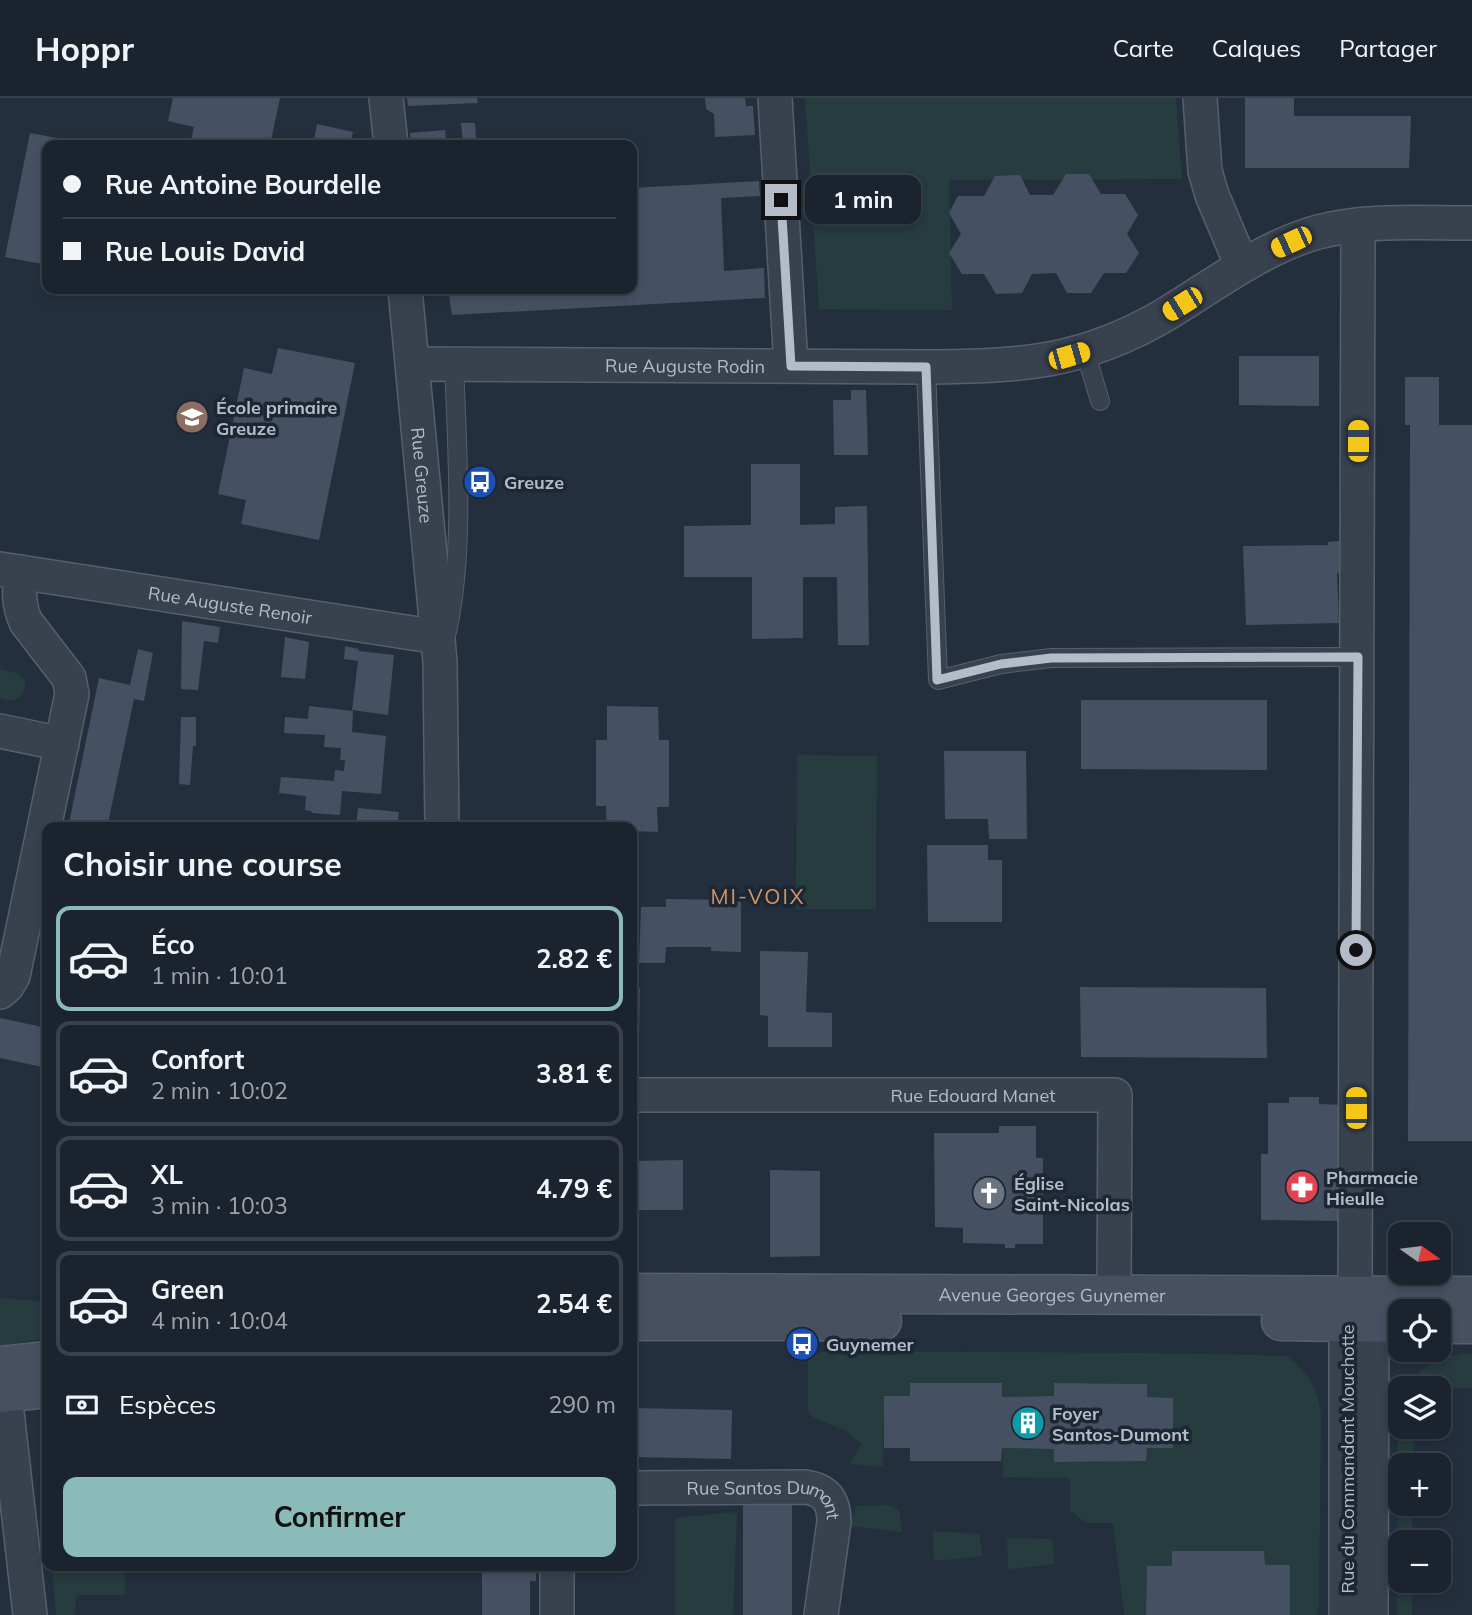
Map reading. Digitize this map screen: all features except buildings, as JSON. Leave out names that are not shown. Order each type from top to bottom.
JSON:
[{"type":"street","points":[[386,98],[390,140]]},
{"type":"street","points":[[775,98],[791,366]]},
{"type":"street","points":[[1200,98],[1205,171],[1212,195],[1242,266]]},
{"type":"street","name":"Rue Auguste Rodin","points":[[412,364],[926,367],[1015,365],[1085,351],[1112,341],[1161,316],[1242,266],[1316,233],[1358,225],[1472,223]]},
{"type":"street","points":[[1358,225],[1358,657],[1368,1316]]},
{"type":"street","name":"Rue Greuze","points":[[405,294],[439,650],[442,822]]},
{"type":"street","name":"Rue Auguste Renoir","points":[[46,822],[72,694],[69,678],[26,622],[10,570],[439,650]]},
{"type":"street","points":[[0,731],[62,744]]},
{"type":"street","name":"Rue Auguste Renoir","points":[[0,992],[13,976],[42,839]]},
{"type":"street","name":"Rue Edouard Manet","points":[[637,1094],[1115,1095],[1114,1295]]},
{"type":"street","name":"Avenue Georges Guynemer","points":[[637,1293],[1114,1295],[1368,1316]]},
{"type":"street","name":"Avenue Georges Guynemer","points":[[637,1321],[1278,1321],[1368,1316],[1472,1296]]},
{"type":"street","name":"Rue du Commandant Mouchotte","points":[[1346,1615],[1368,1316]]},
{"type":"street","name":"Rue du Commandant Mouchotte","points":[[1368,1316],[1371,1615]]},
{"type":"street","points":[[1451,1324],[1472,1324]]},
{"type":"street","points":[[2,1379],[42,1363]]},
{"type":"street","points":[[2,1379],[42,1387]]},
{"type":"street","points":[[2,1379],[30,1615]]},
{"type":"street","name":"Rue Santos Dumont","points":[[637,1488],[805,1487],[817,1489],[829,1497],[834,1508],[835,1521],[821,1615]]},
{"type":"street","points":[[557,1571],[557,1615]]},
{"type":"lane","points":[[1085,351],[1100,401]]},
{"type":"lane","name":"Rue Greuze","points":[[439,650],[451,611],[455,572],[457,449],[454,365]]},
{"type":"lane","points":[[926,367],[937,680],[1001,664],[1051,658],[1358,657]]},
{"type":"green space","points":[[805,98],[1176,98],[1182,179],[949,180],[952,310],[819,309]]},
{"type":"green space","points":[[0,669],[23,678],[25,688],[22,695],[10,700],[0,698]]},
{"type":"green space","points":[[797,755],[877,756],[876,909],[796,909]]},
{"type":"green space","points":[[0,1298],[42,1302],[42,1339],[0,1346]]},
{"type":"green space","points":[[830,1351],[1286,1356],[1310,1380],[1321,1413],[1319,1605],[1316,1615],[1290,1615],[1290,1566],[1265,1565],[1264,1552],[1173,1551],[1172,1566],[1147,1566],[1146,1615],[1124,1615],[1113,1523],[1086,1523],[1070,1510],[1070,1478],[1003,1477],[1002,1448],[1054,1449],[1055,1462],[1146,1461],[1147,1448],[1172,1448],[1173,1398],[1147,1397],[1146,1384],[1054,1383],[1054,1396],[1002,1397],[1001,1383],[910,1383],[910,1396],[884,1396],[883,1467],[850,1464],[862,1444],[846,1431],[814,1418],[808,1411],[808,1354]]},
{"type":"green space","points":[[1472,1353],[1472,1388],[1451,1388],[1451,1376],[1416,1376],[1434,1362],[1451,1362],[1452,1356]]},
{"type":"green space","points":[[1398,1439],[1414,1439],[1413,1453],[1398,1453]]},
{"type":"green space","points":[[888,1505],[899,1510],[902,1532],[850,1526],[856,1506]]},
{"type":"green space","points":[[737,1512],[733,1615],[675,1615],[675,1518]]},
{"type":"green space","points":[[1397,1516],[1413,1516],[1412,1530],[1397,1530]]},
{"type":"green space","points":[[933,1531],[979,1534],[983,1556],[934,1561]]},
{"type":"green space","points":[[1007,1538],[1052,1539],[1055,1564],[1008,1569]]},
{"type":"green space","points":[[52,1571],[125,1571],[125,1595],[76,1595],[75,1615],[56,1615]]},
{"type":"green space","points":[[1397,1593],[1412,1593],[1412,1615],[1397,1615]]},
{"type":"place","name":"École primaire Greuze","points":[[192,417]]},
{"type":"place","name":"Greuze","points":[[480,482]]},
{"type":"place","name":"Pharmacie Hieulle","points":[[1302,1187]]},
{"type":"place","name":"Église Saint-Nicolas","points":[[989,1193]]},
{"type":"place","name":"Guynemer","points":[[802,1344]]},
{"type":"place","name":"Foyer Santos-Dumont","points":[[1028,1423]]},
{"type":"district","name":"MI-VOIX","points":[[758,896]]},
{"type":"route","points":[[781,200],[791,366],[926,367],[937,680],[1001,664],[1051,658],[1358,657],[1356,950]]}]
